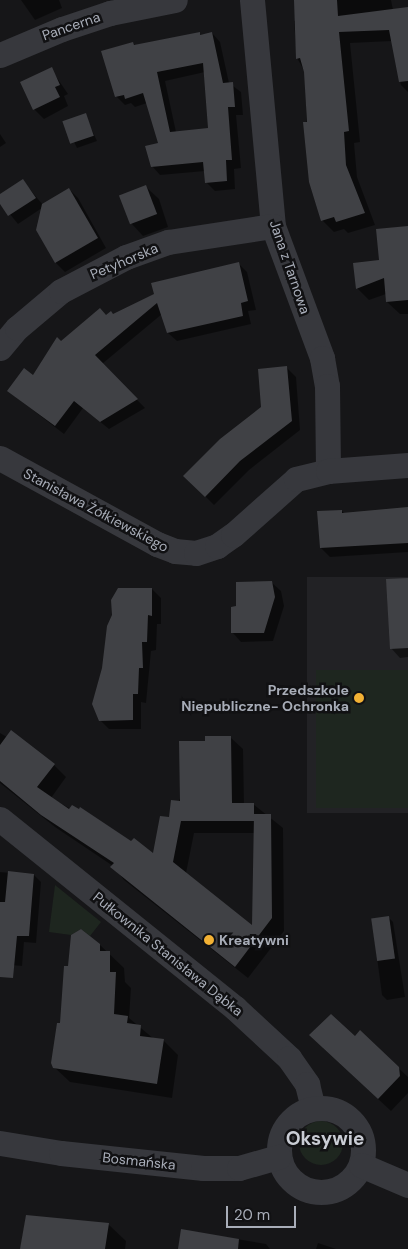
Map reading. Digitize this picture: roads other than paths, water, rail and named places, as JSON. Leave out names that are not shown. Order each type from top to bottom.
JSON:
[{"type":"street","name":"Pancerna","points":[[0,55],[16,46],[102,16],[175,0]]},
{"type":"street","name":"Jana z Tarnowa","points":[[252,0],[273,226],[322,358],[327,386],[328,471]]},
{"type":"street","name":"Petyhorska","points":[[0,348],[17,328],[61,291],[126,257],[168,242],[273,226]]},
{"type":"street","name":"Stanisława Żółkiewskiego","points":[[0,458],[157,544],[196,553],[217,546],[233,535],[296,479],[328,471],[408,465]]},
{"type":"street","name":"Pułkownika Stanisława Dąbka","points":[[0,819],[235,1008],[289,1058],[307,1084],[313,1108]]},
{"type":"street","points":[[313,1108],[338,1111],[349,1118],[362,1139],[361,1165],[347,1183],[325,1193],[309,1191],[295,1184],[278,1157],[279,1140],[286,1125],[298,1114],[313,1108]]},
{"type":"street","name":"Bosmańska","points":[[0,1143],[133,1162],[203,1168],[239,1168],[278,1157]]},
{"type":"street","points":[[361,1165],[408,1185]]},
{"type":"place","name":"Przedszkole Niepubliczne- Ochronka","points":[[359,698]]},
{"type":"place","name":"Kreatywni","points":[[209,940]]},
{"type":"district","name":"Oksywie","points":[[325,1139]]}]
